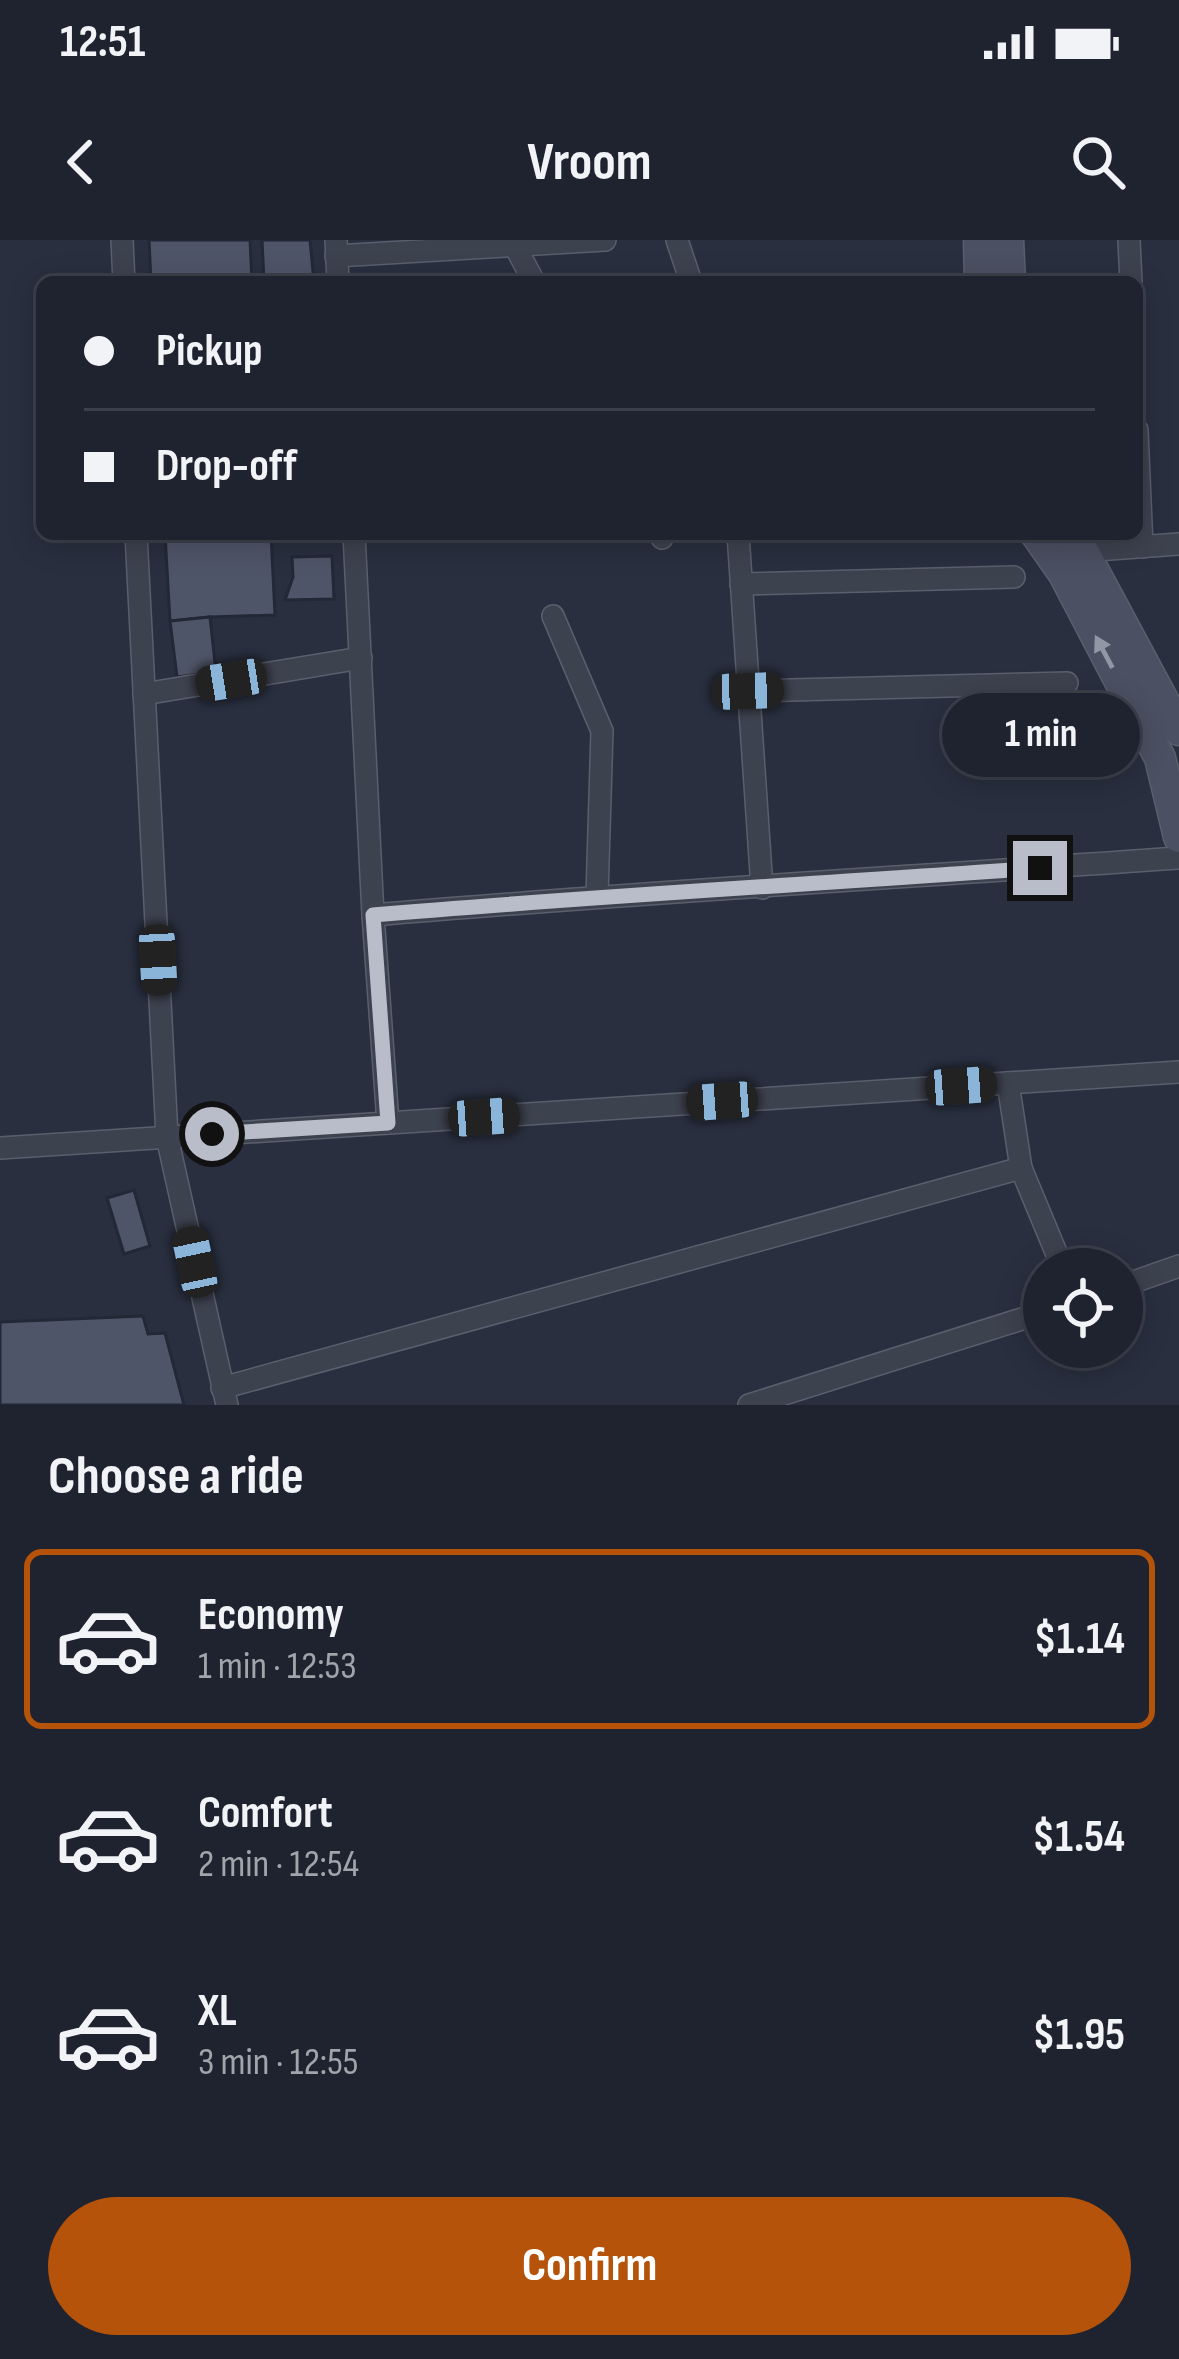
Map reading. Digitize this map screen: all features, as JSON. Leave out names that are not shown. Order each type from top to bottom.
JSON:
[{"type":"main road","points":[[979,240],[980,276]]},
{"type":"main road","points":[[1008,240],[1010,276]]},
{"type":"main road","points":[[1040,540],[1064,574],[1160,758],[1179,837]]},
{"type":"main road","points":[[1076,543],[1179,730]]},
{"type":"street","points":[[122,240],[124,276]]},
{"type":"street","points":[[336,248],[605,240]]},
{"type":"street","points":[[676,240],[689,276]]},
{"type":"street","points":[[1129,240],[1131,276]]},
{"type":"street","points":[[515,246],[531,276]]},
{"type":"street","points":[[136,540],[167,1137],[225,1396],[1021,1168]]},
{"type":"street","points":[[354,540],[388,1123]]},
{"type":"street","points":[[738,540],[762,888]]},
{"type":"street","points":[[1142,540],[1142,547]]},
{"type":"street","points":[[1076,543],[1179,544]]},
{"type":"street","points":[[741,584],[1014,577]]},
{"type":"street","points":[[553,616],[602,731],[597,896]]},
{"type":"street","points":[[144,694],[361,658]]},
{"type":"street","points":[[748,691],[1067,683]]},
{"type":"street","points":[[373,915],[1179,858]]},
{"type":"street","points":[[0,1148],[1179,1072]]},
{"type":"street","points":[[1008,1082],[1021,1168],[1054,1248]]},
{"type":"street","points":[[1143,1279],[1179,1266]]},
{"type":"street","points":[[749,1405],[1023,1319]]},
{"type":"building","points":[[149,240],[250,240],[252,276],[151,276]]},
{"type":"building","points":[[262,240],[310,240],[313,276],[264,276]]},
{"type":"building","points":[[165,540],[271,540],[275,615],[170,621]]},
{"type":"building","points":[[332,556],[334,599],[285,600],[293,577],[292,557]]},
{"type":"building","points":[[210,617],[216,672],[177,677],[170,621]]},
{"type":"building","points":[[134,1190],[150,1246],[124,1254],[107,1198]]},
{"type":"building","points":[[143,1316],[148,1334],[165,1333],[184,1405],[0,1405],[0,1322]]},
{"type":"route","points":[[212,1134],[388,1123],[373,915],[1040,868]]}]
